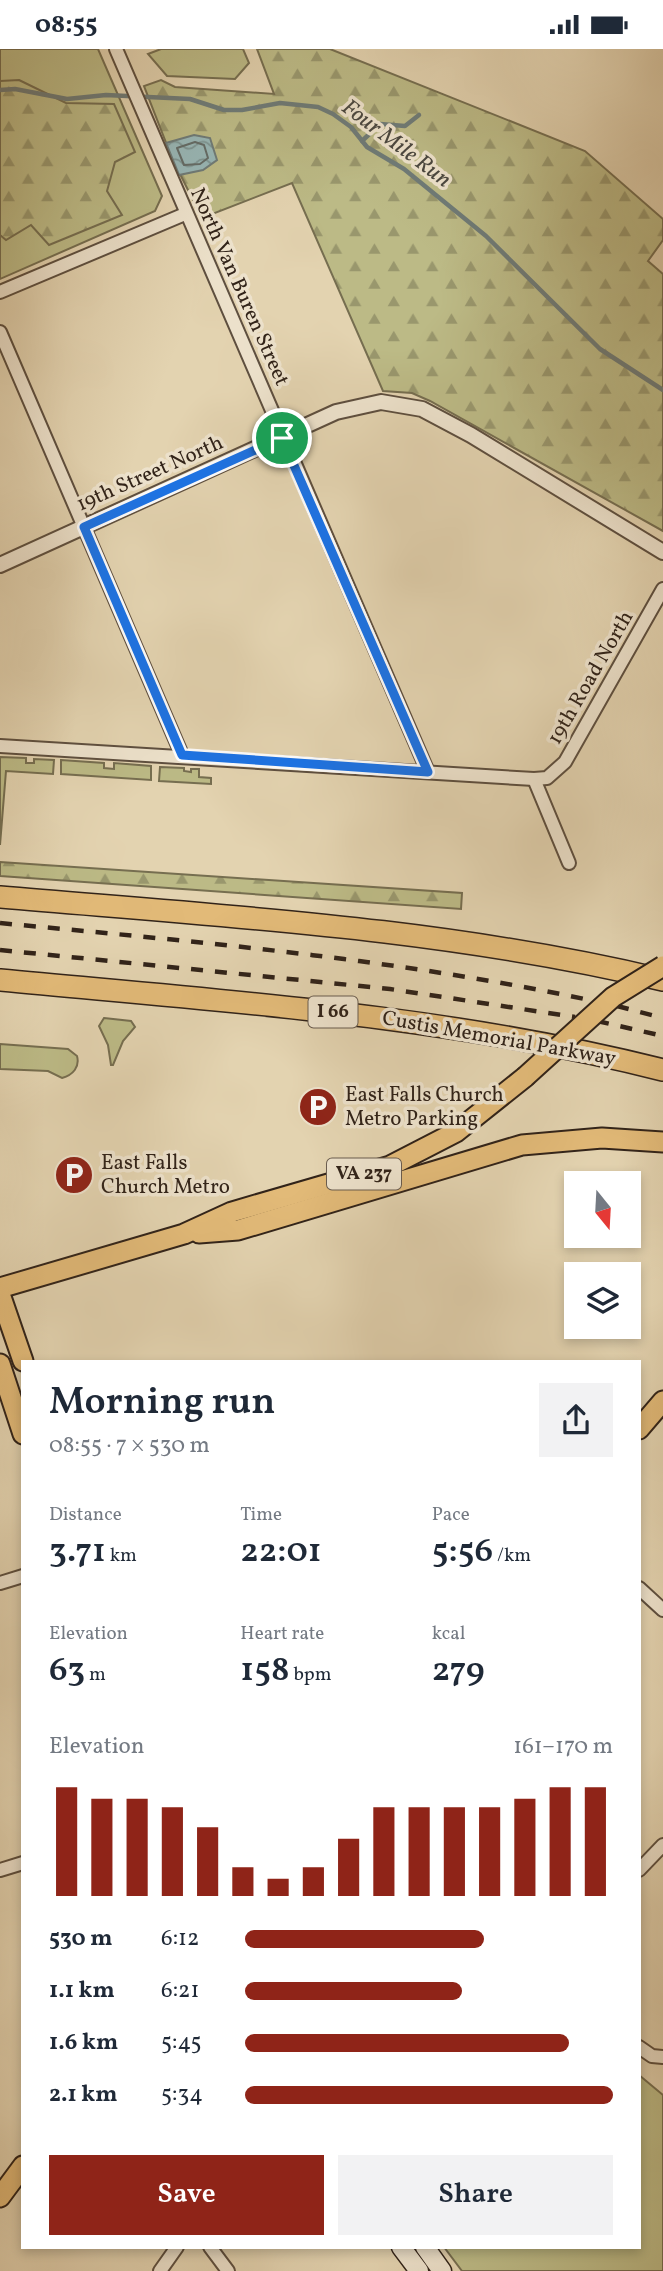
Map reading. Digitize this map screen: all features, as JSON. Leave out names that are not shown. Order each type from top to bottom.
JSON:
[{"type":"highway","points":[[0,897],[394,932],[541,954],[663,980]]},
{"type":"highway","name":"Custis Memorial Parkway","points":[[0,980],[370,1016],[541,1043],[663,1070]]},
{"type":"main road","name":"VA 237","points":[[0,1288],[184,1234],[232,1212],[364,1175],[416,1154],[457,1132],[525,1077],[613,997],[663,966]]},
{"type":"main road","name":"VA 237","points":[[184,1234],[238,1230],[530,1144],[602,1138],[663,1142]]},
{"type":"main road","points":[[0,1294],[23,1360]]},
{"type":"main road","points":[[0,1364],[21,1428]]},
{"type":"main road","points":[[641,1427],[663,1401]]},
{"type":"main road","points":[[0,2197],[21,2170]]},
{"type":"main road","points":[[402,2249],[419,2271]]},
{"type":"main road","points":[[426,2249],[442,2271]]},
{"type":"street","name":"North Van Buren Street","points":[[116,49],[428,772]]},
{"type":"street","points":[[0,292],[186,214]]},
{"type":"street","points":[[0,332],[182,755]]},
{"type":"street","name":"19th Street North","points":[[0,565],[357,405],[398,403],[422,409],[454,425],[663,552]]},
{"type":"street","name":"19th Road North","points":[[534,779],[547,778],[565,762],[663,589]]},
{"type":"street","points":[[0,746],[182,755],[534,779],[569,863]]},
{"type":"street","points":[[0,1583],[21,1577]]},
{"type":"street","points":[[641,1590],[663,1610]]},
{"type":"street","points":[[641,1868],[663,1845]]},
{"type":"street","points":[[0,1870],[21,1864]]},
{"type":"street","points":[[641,2048],[652,2056],[663,2057]]},
{"type":"street","points":[[160,2271],[176,2249]]},
{"type":"street","points":[[212,2249],[228,2271]]},
{"type":"green space","points":[[0,49],[98,49],[162,196],[155,211],[0,279]]},
{"type":"green space","points":[[161,49],[243,49],[249,63],[235,79],[167,76],[148,54]]},
{"type":"green space","points":[[257,49],[330,49],[585,151],[663,219],[663,240],[648,261],[663,274],[663,531],[430,401],[412,393],[383,391],[292,183],[202,218],[172,158],[144,86],[161,80],[175,87],[274,94]]},
{"type":"green space","points":[[19,80],[66,103],[114,104],[135,152],[115,162],[107,191],[122,215],[49,245],[31,225],[6,240],[0,235],[0,81]]},
{"type":"green space","points":[[0,757],[26,758],[26,763],[34,763],[34,759],[54,760],[53,774],[6,771],[0,845]]},
{"type":"green space","points":[[61,760],[104,763],[104,768],[114,769],[114,763],[151,766],[151,780],[61,774]]},
{"type":"green space","points":[[160,767],[184,768],[184,771],[191,772],[191,769],[199,769],[199,777],[211,778],[211,784],[159,781]]},
{"type":"green space","points":[[0,862],[462,893],[461,909],[0,876]]},
{"type":"green space","points":[[104,1018],[131,1021],[135,1027],[123,1041],[113,1065],[99,1026]]},
{"type":"green space","points":[[0,1044],[68,1049],[77,1056],[77,1064],[72,1073],[62,1078],[48,1071],[0,1069]]},
{"type":"green space","points":[[641,2077],[663,2095],[663,2271],[462,2271],[446,2249],[641,2249]]},
{"type":"water","points":[[194,135],[210,138],[217,160],[203,170],[179,175],[166,143]]},
{"type":"waterway","name":"Four Mile Run","points":[[0,90],[15,89],[67,99],[106,95],[190,99],[224,110],[242,110],[280,103],[318,107],[351,127],[367,147],[404,169],[486,236],[600,349],[663,390]]},
{"type":"waterway","points":[[362,141],[380,124],[405,126],[419,115]]},
{"type":"railway","points":[[0,923],[298,953],[446,974],[594,1001]]},
{"type":"railway","points":[[0,950],[390,989],[575,1017]]},
{"type":"railway","points":[[617,1006],[663,1018]]},
{"type":"railway","points":[[597,1021],[663,1036]]},
{"type":"place","name":"East Falls Church Metro Parking","points":[[318,1107]]},
{"type":"place","name":"East Falls Church Metro","points":[[74,1175]]},
{"type":"route","points":[[282,438],[428,772],[182,755],[84,527],[282,438]]}]
